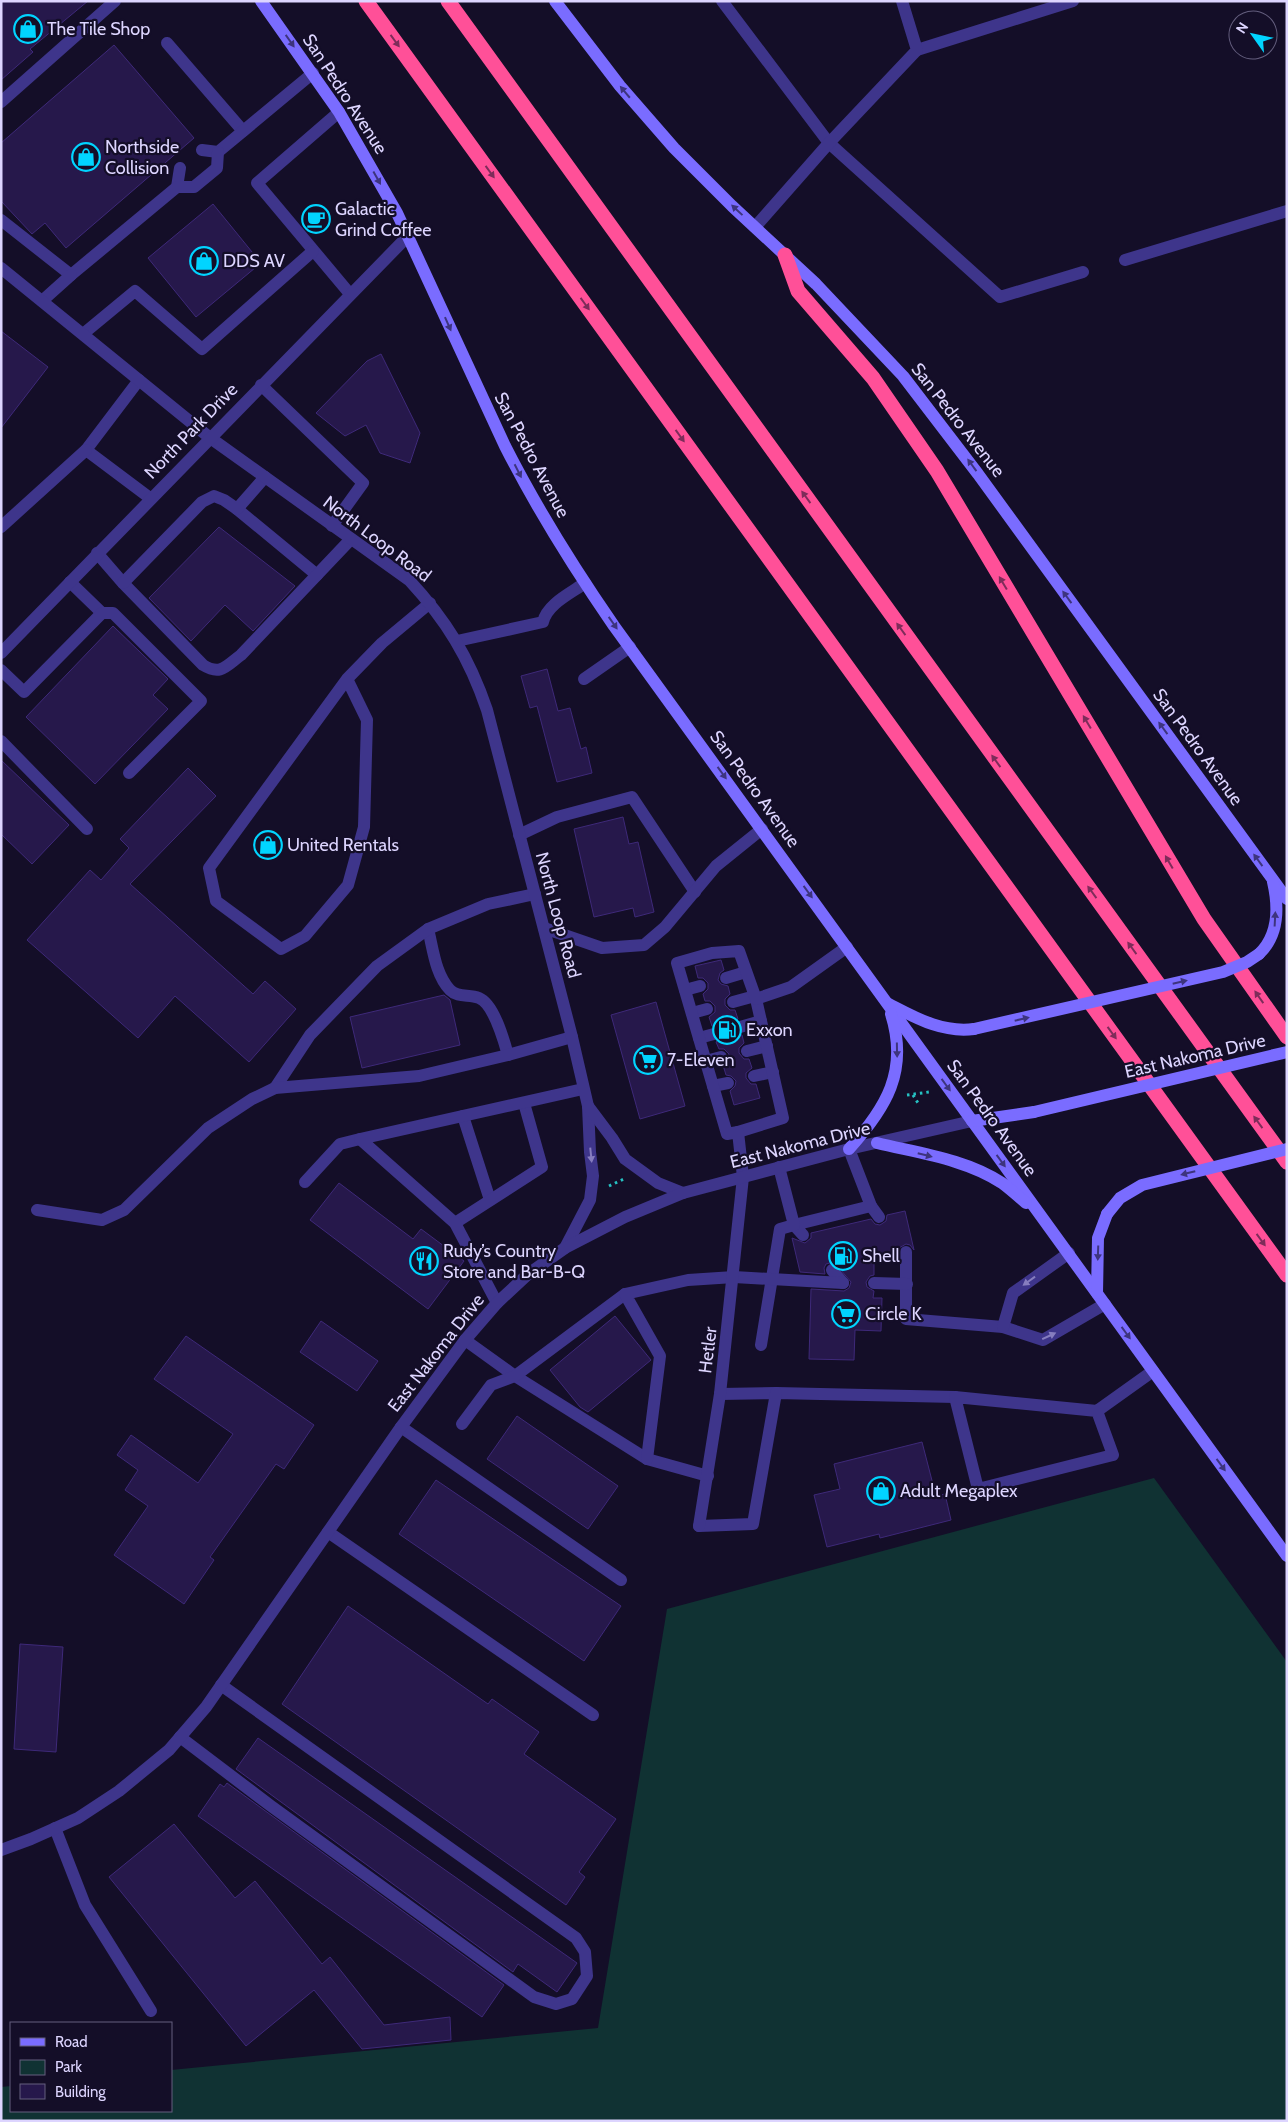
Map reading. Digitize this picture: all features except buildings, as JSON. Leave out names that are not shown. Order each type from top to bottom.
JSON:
[{"type":"highway","points":[[366,1],[1287,1275]]},
{"type":"highway","points":[[448,1],[1287,1162]]},
{"type":"highway","points":[[785,255],[798,291],[873,378],[932,463],[1204,919],[1287,1037]]},
{"type":"main road","name":"San Pedro Avenue","points":[[261,1],[313,73],[382,187],[408,236],[524,484],[585,583],[1287,1556]]},
{"type":"main road","name":"San Pedro Avenue","points":[[555,1],[594,54],[646,118],[703,178],[816,284],[874,344],[929,408],[1287,899]]},
{"type":"main road","points":[[887,1003],[934,1025],[950,1030],[974,1030],[1223,972],[1247,962],[1259,954],[1271,940],[1275,926],[1276,893],[1273,880]]},
{"type":"main road","points":[[849,1149],[877,1114],[894,1079],[898,1050],[896,1030],[887,1003]]},
{"type":"main road","name":"East Nakoma Drive","points":[[972,1121],[1034,1112],[1287,1052]]},
{"type":"main road","points":[[877,1143],[950,1161],[988,1175],[1002,1183],[1041,1215]]},
{"type":"main road","points":[[1097,1293],[1098,1238],[1107,1214],[1120,1198],[1142,1185],[1287,1149]]},
{"type":"street","points":[[1,102],[116,1]]},
{"type":"street","points":[[722,1],[829,143],[1000,297],[1083,272]]},
{"type":"street","points":[[902,1],[917,50]]},
{"type":"street","points":[[755,227],[829,143],[917,50],[1073,1]]},
{"type":"street","points":[[166,43],[243,131]]},
{"type":"street","points":[[42,301],[177,187],[194,187],[217,168],[218,152],[313,73]]},
{"type":"street","points":[[338,112],[257,183],[350,294]]},
{"type":"street","points":[[202,150],[218,152]]},
{"type":"street","points":[[177,187],[180,168]]},
{"type":"street","points":[[1125,260],[1287,211]]},
{"type":"street","points":[[1,220],[71,275]]},
{"type":"street","name":"North Park Drive","points":[[1,653],[209,437],[408,236]]},
{"type":"street","points":[[83,334],[135,291],[202,349],[313,251]]},
{"type":"street","name":"North Loop Road","points":[[1,268],[209,437],[408,580],[430,603],[457,641],[477,681],[486,710],[544,928],[588,1106],[593,1176],[590,1200],[565,1248]]},
{"type":"street","points":[[1,527],[86,450],[139,380]]},
{"type":"street","points":[[261,385],[363,483],[332,526]]},
{"type":"street","points":[[86,450],[150,498]]},
{"type":"street","points":[[237,509],[265,477]]},
{"type":"street","points":[[123,583],[202,502],[214,496],[237,509],[317,575]]},
{"type":"street","points":[[97,553],[123,583],[203,665],[212,670],[220,671],[241,656],[351,539]]},
{"type":"street","points":[[70,582],[102,613],[113,613],[201,701],[128,773]]},
{"type":"street","points":[[457,641],[543,622],[544,615],[553,606],[585,583]]},
{"type":"street","points":[[347,679],[367,720],[364,827],[348,885],[305,936],[281,949],[216,901],[209,868],[347,679],[382,643],[430,603]]},
{"type":"street","points":[[1,670],[24,692],[102,613]]},
{"type":"street","points":[[584,679],[630,647]]},
{"type":"street","points":[[1,741],[87,829]]},
{"type":"street","points":[[519,835],[557,818],[632,797],[694,892]]},
{"type":"street","points":[[544,928],[602,948],[644,945],[665,926],[716,866],[762,829]]},
{"type":"street","points":[[275,1088],[310,1035],[377,966],[428,929],[488,904],[535,894]]},
{"type":"street","points":[[428,929],[439,972],[450,990],[463,996],[479,998],[485,1002],[499,1024],[508,1055]]},
{"type":"street","points":[[733,1002],[755,998],[791,987],[847,946]]},
{"type":"street","points":[[739,951],[746,972],[761,1021],[783,1118],[727,1134],[677,964],[712,953],[739,951]]},
{"type":"street","points":[[726,978],[746,972]]},
{"type":"street","points":[[685,990],[700,986]]},
{"type":"street","points":[[692,1013],[707,1009]]},
{"type":"street","points":[[740,1027],[761,1021]]},
{"type":"street","points":[[699,1038],[714,1034]]},
{"type":"street","points":[[37,1210],[102,1220],[124,1210],[208,1128],[252,1098],[275,1088],[419,1076],[508,1055],[572,1037]]},
{"type":"street","points":[[747,1051],[767,1046]]},
{"type":"street","points":[[706,1061],[721,1058]]},
{"type":"street","points":[[754,1076],[773,1072]]},
{"type":"street","points":[[713,1086],[728,1083]]},
{"type":"street","points":[[305,1182],[340,1144],[583,1090]]},
{"type":"street","points":[[455,1223],[542,1167],[524,1103]]},
{"type":"street","name":"North Loop Road","points":[[588,1106],[612,1138],[624,1159],[658,1183],[683,1193]]},
{"type":"street","points":[[463,1116],[490,1200]]},
{"type":"street","name":"East Nakoma Drive","points":[[1,1850],[78,1818],[119,1791],[169,1750],[206,1707],[401,1427],[465,1340],[497,1303],[527,1275],[565,1248],[644,1207],[683,1193],[779,1166],[972,1121]]},
{"type":"street","name":"Hetler","points":[[738,1132],[743,1177],[734,1277],[720,1394],[699,1526],[753,1524],[776,1393]]},
{"type":"street","points":[[360,1139],[455,1223],[497,1303]]},
{"type":"street","points":[[849,1149],[871,1206],[879,1217]]},
{"type":"street","points":[[779,1166],[794,1225],[803,1235]]},
{"type":"street","points":[[761,1345],[780,1228],[871,1206]]},
{"type":"street","points":[[906,1252],[906,1319],[1003,1328],[1044,1340],[1105,1304]]},
{"type":"street","points":[[1003,1328],[1013,1293],[1069,1253]]},
{"type":"street","points":[[462,1424],[491,1385],[514,1376],[625,1294],[688,1280],[734,1277],[843,1282],[832,1270]]},
{"type":"street","points":[[874,1283],[907,1284]]},
{"type":"street","points":[[625,1294],[660,1356],[647,1459]]},
{"type":"street","points":[[465,1340],[514,1376],[647,1459],[708,1476]]},
{"type":"street","points":[[720,1394],[776,1393],[955,1397],[1097,1411],[1153,1371]]},
{"type":"street","points":[[955,1397],[978,1489],[1113,1455],[1097,1411]]},
{"type":"street","points":[[401,1427],[621,1580]]},
{"type":"street","points":[[328,1532],[593,1715]]},
{"type":"street","points":[[180,1737],[271,1806],[534,1997],[556,2004],[572,1999],[587,1976],[585,1952],[576,1938],[221,1686]]},
{"type":"street","points":[[55,1828],[85,1905],[151,2011]]},
{"type":"path","points":[[901,1095],[929,1092]]},
{"type":"path","points":[[913,1095],[918,1103]]},
{"type":"path","points":[[602,1189],[629,1177]]},
{"type":"green space","points":[[1154,1478],[1287,1662],[1287,2121],[1,2121],[1,2087],[10,2086],[10,2112],[172,2112],[172,2070],[598,2028],[667,1609]]},
{"type":"place","name":"The Tile Shop","points":[[28,29]]},
{"type":"place","name":"Northside Collision","points":[[86,157]]},
{"type":"place","name":"Galactic Grind Coffee","points":[[316,219]]},
{"type":"place","name":"DDS AV","points":[[204,261]]},
{"type":"place","name":"United Rentals","points":[[268,845]]},
{"type":"place","name":"Exxon","points":[[727,1030]]},
{"type":"place","name":"7-Eleven","points":[[648,1060]]},
{"type":"place","name":"Shell","points":[[843,1256]]},
{"type":"place","name":"Rudy’s Country Store and Bar-B-Q","points":[[424,1261]]},
{"type":"place","name":"Circle K","points":[[846,1314]]},
{"type":"place","name":"Adult Megaplex","points":[[881,1491]]}]
